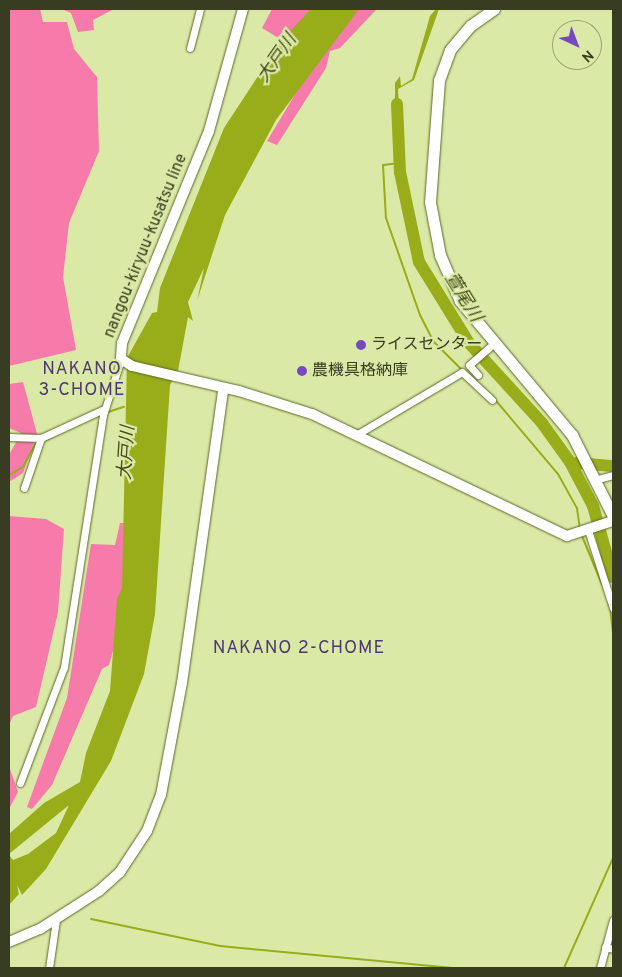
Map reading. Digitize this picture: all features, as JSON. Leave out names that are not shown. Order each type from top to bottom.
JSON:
[{"type":"main road","name":"nangou-kiryuu-kusatsu line","points":[[243,9],[209,130],[122,343],[122,361],[223,390],[278,401],[356,435],[552,531],[568,536],[589,530],[613,519]]},
{"type":"main road","points":[[494,9],[470,26],[450,50],[439,80],[430,202],[440,255],[460,301],[490,346],[551,408],[585,456],[613,519]]},
{"type":"main road","points":[[9,942],[56,920],[120,872],[147,831],[161,795],[182,684],[223,390]]},
{"type":"street","points":[[190,48],[200,9]]},
{"type":"street","points":[[478,375],[471,363],[490,346]]},
{"type":"street","points":[[20,783],[64,667],[104,412],[113,396],[122,361]]},
{"type":"street","points":[[356,435],[462,372],[492,400]]},
{"type":"street","points":[[9,437],[41,438],[104,412]]},
{"type":"street","points":[[24,488],[41,438]]},
{"type":"street","points":[[595,475],[613,475]]},
{"type":"street","points":[[589,530],[613,608]]},
{"type":"street","points":[[49,968],[56,920]]},
{"type":"street","points":[[600,968],[609,948],[613,920]]},
{"type":"shaded area","points":[[9,9],[40,9],[43,22],[67,22],[74,49],[97,77],[99,151],[69,223],[63,277],[76,350],[9,366]]},
{"type":"shaded area","points":[[61,9],[114,9],[93,20],[94,30],[78,32],[71,13]]},
{"type":"shaded area","points":[[272,9],[315,9],[285,42],[262,28]]},
{"type":"shaded area","points":[[356,9],[377,9],[340,48],[330,51],[326,68],[277,145],[267,141],[314,63]]},
{"type":"shaded area","points":[[23,382],[37,434],[23,473],[9,482],[9,455],[21,433],[9,428],[9,384]]},
{"type":"shaded area","points":[[9,516],[46,519],[64,529],[58,612],[36,707],[13,716],[9,725]]},
{"type":"shaded area","points":[[120,523],[128,523],[118,633],[109,665],[102,669],[52,785],[32,809],[27,807],[67,698],[91,544],[115,545]]},
{"type":"shaded area","points":[[9,770],[18,792],[9,809]]},
{"type":"water","name":"大戸川","points":[[311,9],[359,9],[276,120],[225,215],[197,301],[204,268],[188,302],[193,321],[188,317],[178,371],[170,385],[155,614],[144,674],[111,761],[46,869],[22,895],[17,885],[19,894],[9,905],[9,855],[13,860],[28,854],[56,833],[69,805],[9,854],[9,834],[44,803],[80,782],[86,753],[110,691],[117,599],[122,588],[127,358],[152,313],[157,312],[160,288],[224,128],[281,41]]},
{"type":"water","points":[[436,9],[439,9],[414,80],[398,89],[400,125],[395,116],[395,83],[400,76],[401,86],[412,79],[430,16]]},
{"type":"waterway","name":"萱尾川","points":[[397,104],[400,172],[419,262],[469,343],[542,423],[570,462],[593,506],[613,577]]},
{"type":"waterway","points":[[399,163],[383,165],[386,218],[420,315],[434,342],[462,370]]},
{"type":"waterway","points":[[492,396],[558,474],[577,508],[580,529]]},
{"type":"waterway","points":[[105,413],[124,407]]},
{"type":"waterway","points":[[46,440],[55,435]]},
{"type":"waterway","points":[[9,475],[23,467],[35,444]]},
{"type":"waterway","points":[[577,463],[613,466]]},
{"type":"waterway","points":[[582,536],[602,584]]},
{"type":"waterway","points":[[610,608],[613,632]]},
{"type":"waterway","points":[[564,968],[613,858]]},
{"type":"waterway","points":[[91,919],[220,946],[453,968]]},
{"type":"place","name":"ライスセンター","points":[[361,345]]},
{"type":"place","name":"農機具格納庫","points":[[302,371]]},
{"type":"district","name":"NAKANO 3-CHOME","points":[[82,381]]},
{"type":"district","name":"NAKANO 2-CHOME","points":[[299,649]]}]
